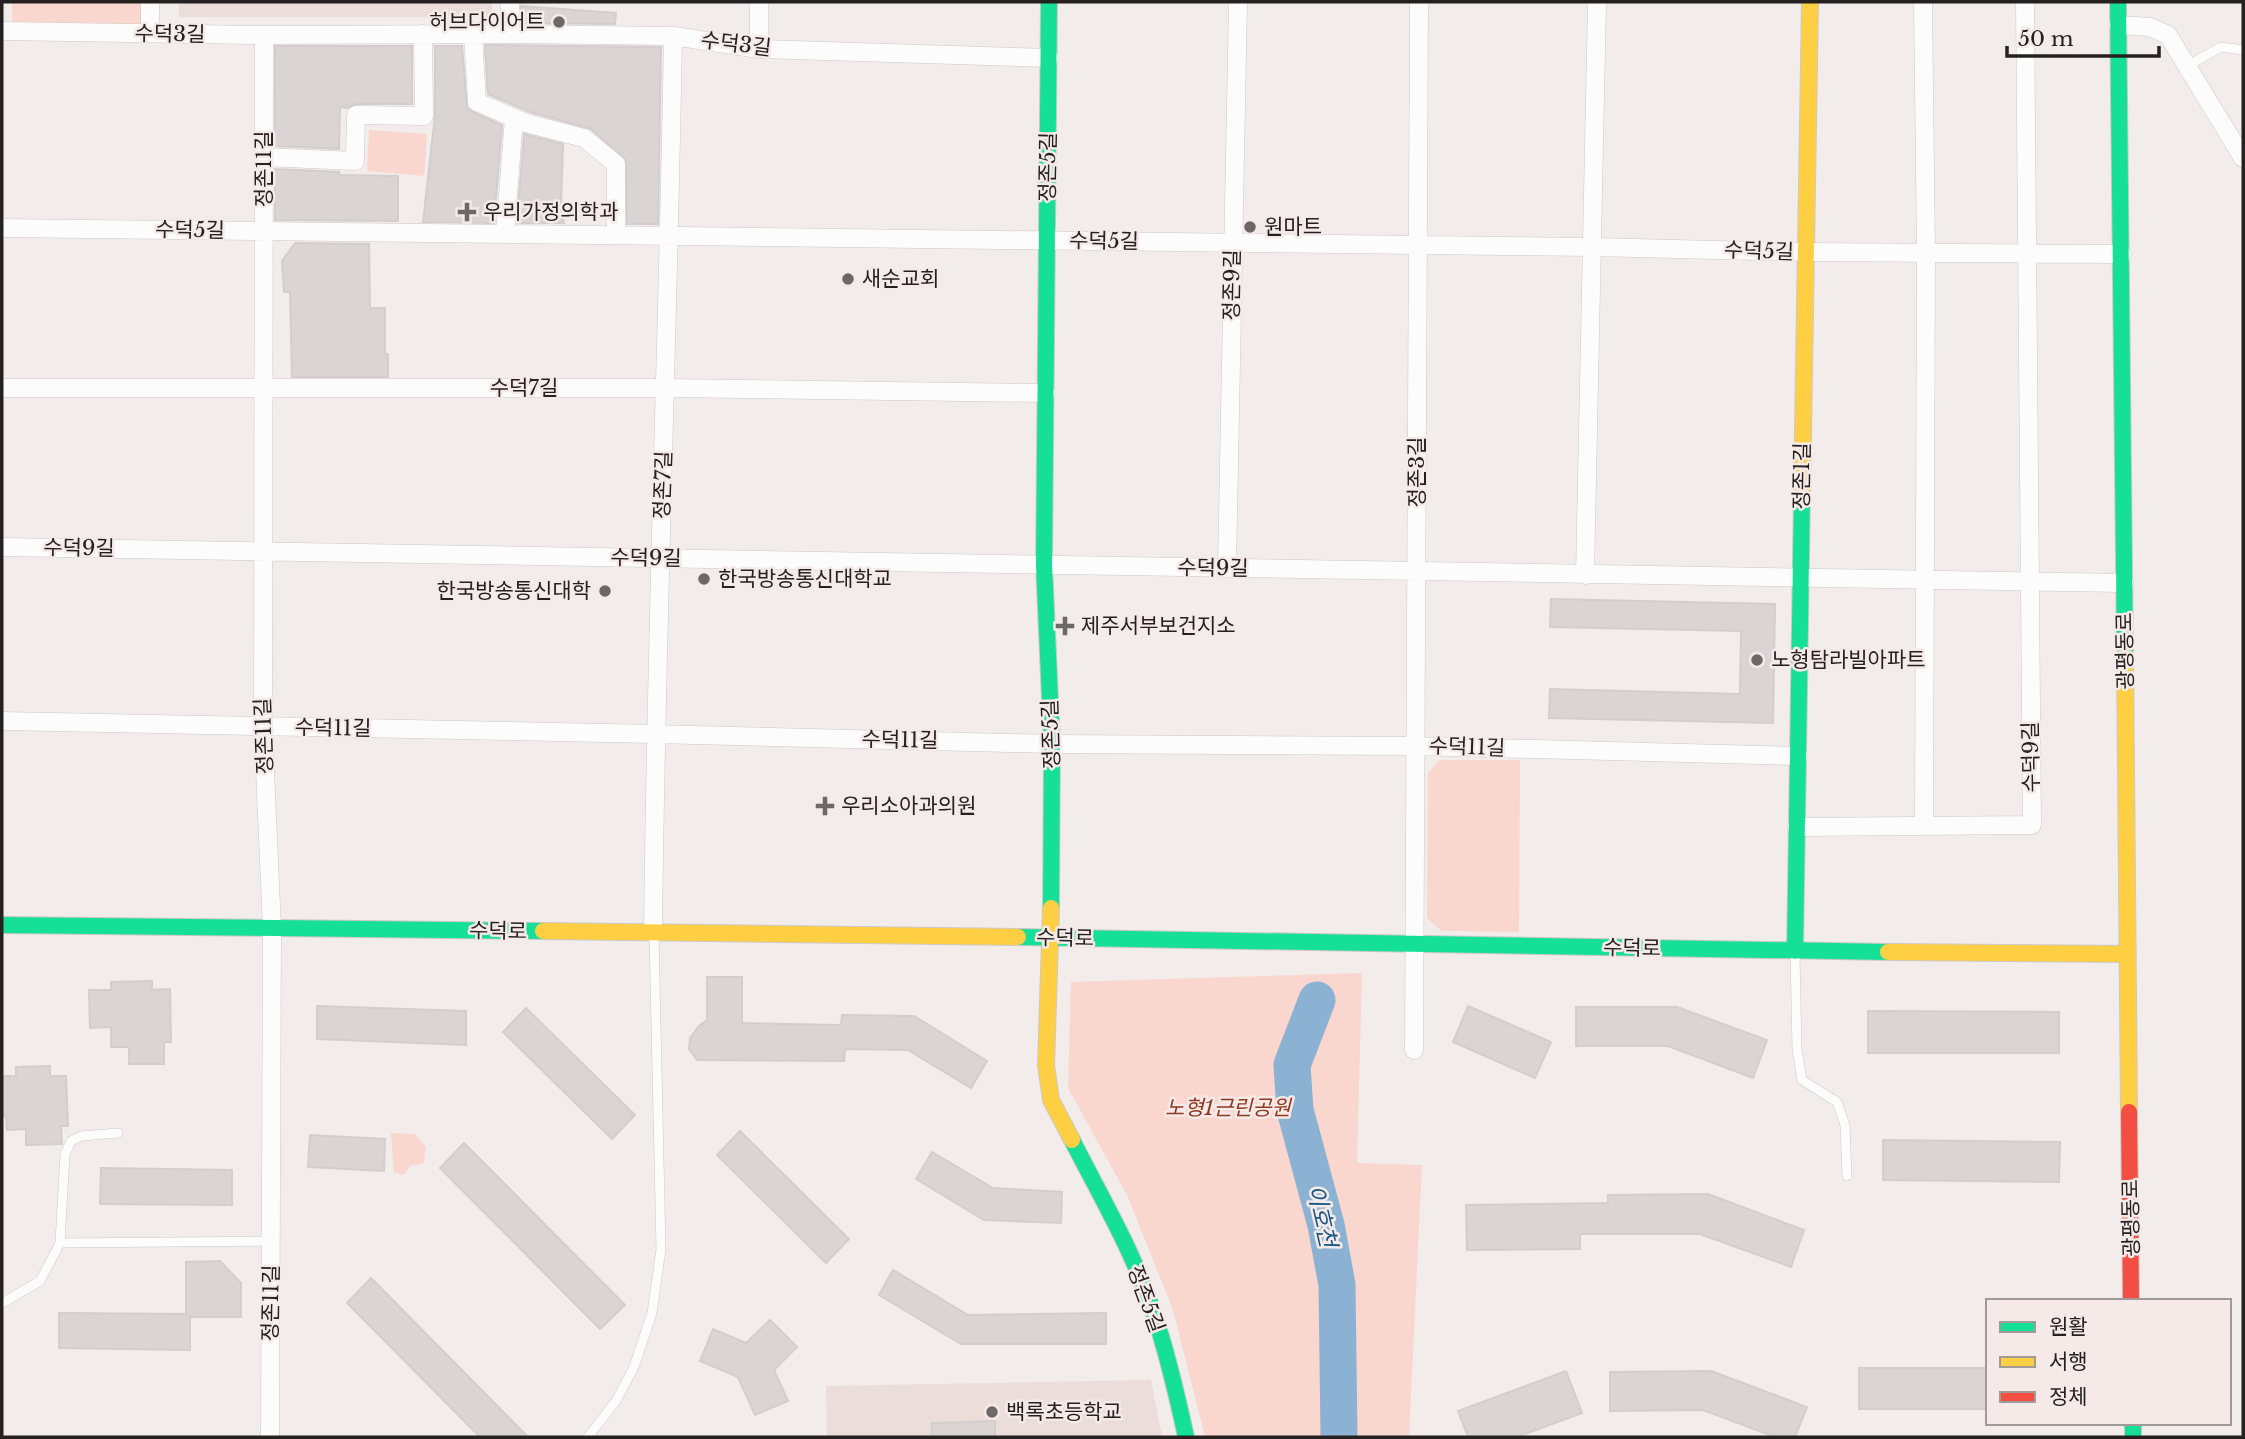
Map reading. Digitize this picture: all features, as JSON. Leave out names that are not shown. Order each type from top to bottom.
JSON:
[{"type":"main road","name":"정존5길","points":[[1049,2],[1044,565],[1052,744],[1051,937],[1046,1065],[1052,1100],[1125,1243],[1153,1310],[1186,1437]]},
{"type":"main road","name":"정존1길","points":[[1795,951],[1810,2]]},
{"type":"main road","name":"광평동로","points":[[2118,2],[2132,1299]]},
{"type":"main road","name":"수덕로","points":[[2,925],[1051,937],[1795,951],[2128,954]]},
{"type":"street","points":[[150,2],[150,33]]},
{"type":"street","points":[[510,2],[510,34]]},
{"type":"street","points":[[759,2],[759,49]]},
{"type":"street","name":"정존9길","points":[[1227,568],[1238,2]]},
{"type":"street","name":"정존3길","points":[[1414,1051],[1419,2]]},
{"type":"street","points":[[1585,575],[1597,2]]},
{"type":"street","points":[[1923,2],[1926,253],[1924,826]]},
{"type":"street","points":[[2025,2],[2026,254]]},
{"type":"street","points":[[2118,25],[2150,27],[2168,35],[2243,159]]},
{"type":"street","name":"수덕3길","points":[[2,31],[673,36],[759,49],[1049,58]]},
{"type":"street","points":[[264,157],[355,161],[356,115],[424,117],[423,34]]},
{"type":"street","points":[[473,34],[477,102],[514,118],[584,138],[616,164],[616,235]]},
{"type":"street","name":"정존11길","points":[[264,35],[263,726],[272,928],[270,1437]]},
{"type":"street","name":"정존7길","points":[[653,933],[655,734],[670,236],[673,36]]},
{"type":"street","points":[[505,234],[514,118]]},
{"type":"street","name":"수덕5길","points":[[2,228],[2122,254]]},
{"type":"street","name":"수덕9길","points":[[1797,827],[2032,825],[2026,254]]},
{"type":"street","name":"수덕7길","points":[[2,388],[665,388],[1045,393]]},
{"type":"street","name":"수덕9길","points":[[2,547],[2124,583]]},
{"type":"street","name":"수덕11길","points":[[2,721],[1052,744],[1415,746],[1798,756]]},
{"type":"lane","points":[[2188,66],[2221,47],[2243,50]]},
{"type":"lane","points":[[588,1437],[616,1401],[634,1367],[652,1313],[661,1249],[653,933]]},
{"type":"lane","points":[[1795,951],[1797,1049],[1802,1080],[1837,1102],[1845,1125],[1847,1176]]},
{"type":"lane","points":[[2,1303],[40,1281],[60,1243],[65,1154],[71,1142],[81,1136],[118,1133]]},
{"type":"lane","points":[[60,1243],[272,1241]]},
{"type":"shaded area","points":[[179,2],[492,2],[492,17],[179,17]]},
{"type":"shaded area","name":"백록초등학교","points":[[1151,1380],[1162,1437],[827,1437],[826,1386]]},
{"type":"green space","points":[[12,2],[150,2],[150,33],[12,31]]},
{"type":"green space","points":[[369,130],[427,134],[424,176],[367,171]]},
{"type":"green space","points":[[1440,760],[1520,760],[1519,932],[1442,931],[1427,918],[1428,773]]},
{"type":"green space","name":"노형1근린공원","points":[[1362,973],[1357,1163],[1422,1165],[1409,1437],[1205,1437],[1173,1310],[1127,1195],[1068,1088],[1071,982]]},
{"type":"green space","points":[[391,1133],[415,1134],[426,1147],[424,1163],[410,1166],[404,1175],[394,1173]]},
{"type":"building","points":[[521,6],[616,13],[615,24],[521,23]]},
{"type":"building","points":[[485,45],[661,47],[658,224],[627,224],[626,160],[591,129],[530,112],[488,94]]},
{"type":"building","points":[[275,46],[412,46],[412,104],[356,104],[348,108],[340,107],[339,149],[275,146]]},
{"type":"building","points":[[435,46],[462,46],[467,108],[502,125],[494,223],[423,222],[435,116]]},
{"type":"building","points":[[524,134],[563,144],[561,205],[564,223],[517,223]]},
{"type":"building","points":[[275,169],[339,172],[339,175],[398,176],[398,221],[275,220]]},
{"type":"building","points":[[295,243],[369,244],[370,308],[385,308],[388,377],[292,377],[290,292],[284,292],[282,261]]},
{"type":"building","name":"노형탐라빌아파트","points":[[1551,599],[1775,604],[1773,723],[1549,718],[1550,689],[1740,694],[1741,631],[1550,627]]},
{"type":"building","points":[[707,977],[742,977],[742,1023],[841,1025],[842,1015],[914,1016],[987,1061],[971,1088],[908,1050],[845,1049],[844,1061],[697,1060],[689,1049],[690,1038],[707,1020]]},
{"type":"building","points":[[152,981],[152,990],[170,989],[171,1042],[164,1042],[164,1064],[129,1064],[129,1047],[111,1047],[111,1027],[90,1028],[89,990],[111,990],[111,982]]},
{"type":"building","points":[[317,1006],[466,1011],[466,1045],[317,1039]]},
{"type":"building","points":[[1468,1006],[1551,1042],[1535,1078],[1453,1042]]},
{"type":"building","points":[[1576,1007],[1677,1007],[1767,1040],[1753,1078],[1668,1046],[1576,1046]]},
{"type":"building","points":[[526,1008],[635,1115],[612,1139],[503,1032]]},
{"type":"building","points":[[1868,1011],[2059,1012],[2059,1053],[1868,1053]]},
{"type":"building","points":[[50,1066],[50,1076],[66,1076],[68,1126],[61,1126],[62,1144],[26,1145],[26,1129],[7,1130],[6,1116],[2,1116],[2,1076],[16,1076],[16,1067]]},
{"type":"building","points":[[740,1131],[849,1239],[826,1263],[717,1155]]},
{"type":"building","points":[[310,1135],[385,1139],[384,1171],[308,1167]]},
{"type":"building","points":[[1883,1140],[2060,1142],[2059,1182],[1883,1180]]},
{"type":"building","points":[[464,1143],[625,1305],[600,1329],[440,1168]]},
{"type":"building","points":[[932,1152],[993,1188],[1062,1192],[1061,1223],[984,1220],[916,1179]]},
{"type":"building","points":[[101,1168],[232,1170],[232,1205],[100,1204]]},
{"type":"building","points":[[1708,1194],[1804,1230],[1791,1267],[1700,1234],[1580,1234],[1580,1249],[1467,1250],[1466,1205],[1608,1203],[1608,1195]]},
{"type":"building","points":[[220,1261],[241,1283],[241,1317],[190,1317],[190,1350],[59,1348],[59,1313],[186,1314],[186,1262]]},
{"type":"building","points":[[893,1270],[968,1315],[1106,1313],[1106,1344],[961,1344],[879,1295]]},
{"type":"building","points":[[371,1278],[528,1437],[480,1437],[347,1303]]},
{"type":"building","points":[[770,1320],[797,1347],[774,1370],[788,1401],[755,1415],[738,1377],[700,1361],[713,1329],[746,1343]]},
{"type":"building","points":[[1859,1368],[1986,1368],[1986,1409],[1859,1409]]},
{"type":"building","points":[[1566,1371],[1582,1413],[1517,1437],[1468,1437],[1458,1411]]},
{"type":"building","points":[[1711,1371],[1807,1407],[1795,1437],[1775,1437],[1703,1410],[1610,1411],[1610,1372]]},
{"type":"building","points":[[995,1421],[995,1437],[932,1437],[932,1423]]},
{"type":"waterway","name":"이호천","points":[[1317,1000],[1292,1065],[1295,1110],[1326,1225],[1337,1285],[1339,1437]]},
{"type":"traffic: fast","points":[[1049,2],[1044,565],[1052,744],[1051,908]]},
{"type":"traffic: fast","points":[[2118,2],[2125,657]]},
{"type":"traffic: fast","points":[[1795,951],[1802,493]]},
{"type":"traffic: fast","points":[[2,925],[543,931]]},
{"type":"traffic: fast","points":[[1018,937],[1888,952]]},
{"type":"traffic: fast","points":[[1072,1140],[1116,1224],[1145,1289],[1167,1358],[1186,1437]]},
{"type":"traffic: fast","points":[[2133,1425],[2133,1437]]},
{"type":"traffic: slow","points":[[1802,493],[1810,2]]},
{"type":"traffic: slow","points":[[2125,657],[2129,1112]]},
{"type":"traffic: slow","points":[[1051,908],[1046,1065],[1051,1100],[1072,1140]]},
{"type":"traffic: slow","points":[[543,931],[1018,937]]},
{"type":"traffic: slow","points":[[1888,952],[2128,954]]},
{"type":"traffic: jam","points":[[2129,1112],[2131,1299]]},
{"type":"place","name":"허브다이어트","points":[[559,22]]},
{"type":"place","name":"우리가정의학과","points":[[467,212]]},
{"type":"place","name":"원마트","points":[[1250,227]]},
{"type":"place","name":"새순교회","points":[[848,279]]},
{"type":"place","name":"한국방송통신대학교","points":[[704,579]]},
{"type":"place","name":"한국방송통신대학","points":[[605,591]]},
{"type":"place","name":"제주서부보건지소","points":[[1065,626]]},
{"type":"place","name":"노형탐라빌아파트","points":[[1757,660]]},
{"type":"place","name":"우리소아과의원","points":[[825,806]]},
{"type":"place","name":"백록초등학교","points":[[992,1412]]}]
